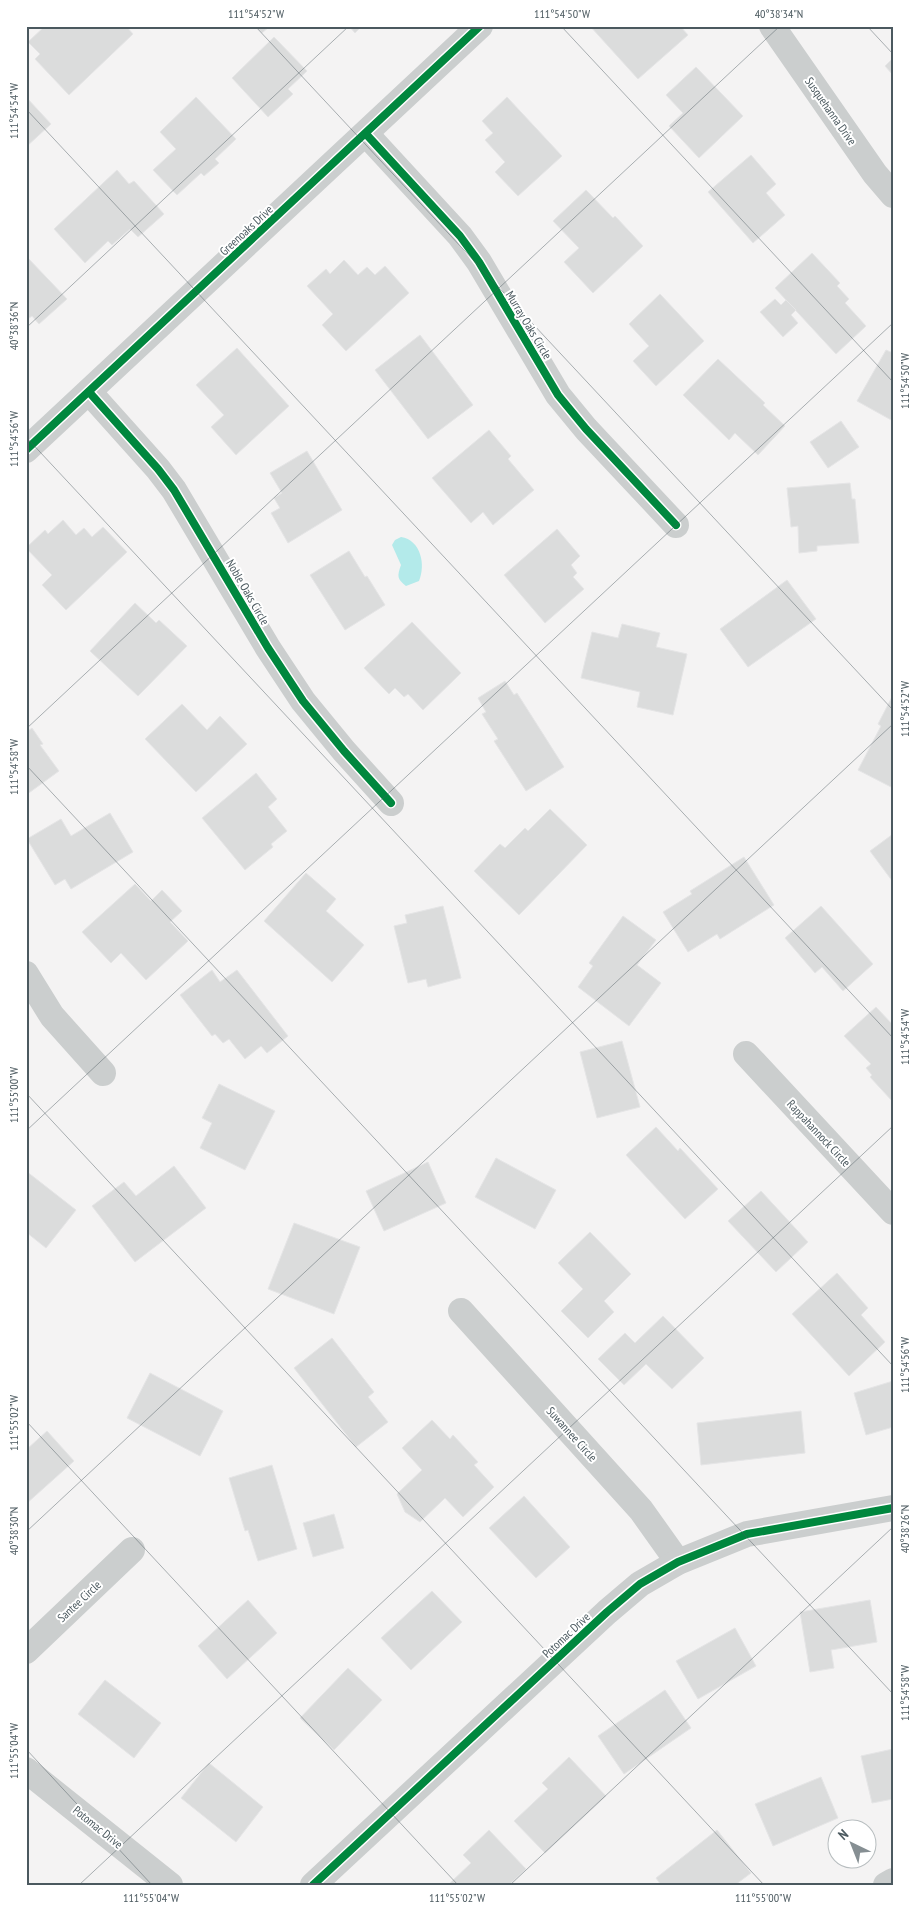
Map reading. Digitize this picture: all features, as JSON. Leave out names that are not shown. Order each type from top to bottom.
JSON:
[{"type":"street","name":"Greenoaks Drive","points":[[26,450],[480,26]]},
{"type":"street","name":"Susquehanna Drive","points":[[772,26],[875,174],[893,195]]},
{"type":"street","name":"Murray Oaks Circle","points":[[366,134],[460,236],[478,262],[558,395],[676,525]]},
{"type":"street","name":"Noble Oaks Circle","points":[[89,392],[158,469],[174,490],[268,648],[303,701],[344,751],[392,803]]},
{"type":"street","points":[[26,974],[52,1016],[103,1074]]},
{"type":"street","name":"Rappahannock Circle","points":[[746,1054],[893,1212]]},
{"type":"street","name":"Suwannee Circle","points":[[461,1311],[642,1510],[678,1562]]},
{"type":"street","name":"Potomac Drive","points":[[313,1885],[640,1584],[678,1562],[746,1534],[893,1508]]},
{"type":"street","name":"Santee Circle","points":[[26,1651],[132,1550]]},
{"type":"street","name":"Potomac Drive","points":[[26,1770],[170,1885]]},
{"type":"street","points":[[886,1885],[893,1881]]},
{"type":"water","points":[[401,537],[413,543],[422,561],[419,581],[406,586],[399,577],[401,565],[392,545],[395,540]]},
{"type":"building","points":[[45,26],[126,26],[133,34],[69,95],[35,59],[40,54],[28,42]]},
{"type":"building","points":[[256,26],[270,26],[262,33]]},
{"type":"building","points":[[349,26],[362,26],[355,33]]},
{"type":"building","points":[[590,26],[680,26],[688,35],[638,79]]},
{"type":"building","points":[[274,37],[307,71],[288,89],[293,94],[268,117],[232,78]]},
{"type":"building","points":[[893,58],[893,75],[885,66]]},
{"type":"building","points":[[696,67],[743,116],[699,158],[669,126],[683,113],[666,95]]},
{"type":"building","points":[[26,97],[51,124],[26,147]]},
{"type":"building","points":[[196,97],[236,139],[215,159],[219,163],[204,176],[201,173],[177,195],[153,170],[176,149],[160,132]]},
{"type":"building","points":[[507,97],[562,156],[518,196],[495,172],[505,162],[485,140],[493,133],[482,121]]},
{"type":"building","points":[[751,155],[776,184],[766,193],[785,215],[753,243],[708,192]]},
{"type":"building","points":[[117,170],[129,184],[134,181],[164,214],[138,237],[130,229],[112,245],[108,241],[85,263],[54,229]]},
{"type":"building","points":[[586,190],[613,218],[615,216],[643,246],[593,293],[564,262],[579,248],[553,221]]},
{"type":"building","points":[[812,253],[840,283],[837,286],[849,299],[845,303],[866,326],[836,354],[775,288]]},
{"type":"building","points":[[26,256],[67,299],[39,324],[32,316],[26,320]]},
{"type":"building","points":[[344,260],[358,275],[367,267],[375,275],[385,266],[409,293],[346,351],[322,325],[333,314],[307,286],[326,269],[330,274]]},
{"type":"building","points":[[660,294],[704,341],[656,386],[633,361],[649,346],[629,324]]},
{"type":"building","points":[[775,299],[781,305],[786,300],[796,310],[791,315],[798,323],[783,337],[760,312]]},
{"type":"building","points":[[420,335],[473,405],[428,439],[375,370]]},
{"type":"building","points":[[237,348],[289,406],[236,455],[211,427],[224,415],[196,385]]},
{"type":"building","points":[[886,350],[893,353],[893,421],[857,401]]},
{"type":"building","points":[[718,359],[765,403],[763,405],[785,426],[758,455],[735,433],[729,440],[683,395]]},
{"type":"building","points":[[841,421],[859,447],[828,468],[810,442]]},
{"type":"building","points":[[489,430],[511,456],[508,459],[534,490],[493,525],[483,512],[471,523],[432,478]]},
{"type":"building","points":[[307,451],[342,510],[288,543],[271,513],[280,508],[274,498],[282,493],[270,473]]},
{"type":"building","points":[[850,483],[852,499],[855,499],[859,543],[817,546],[817,551],[799,553],[798,526],[791,527],[787,488]]},
{"type":"building","points":[[63,520],[76,535],[84,528],[92,537],[103,527],[127,552],[66,610],[42,585],[52,575],[26,548],[45,530],[48,534]]},
{"type":"building","points":[[557,529],[580,556],[571,565],[577,573],[573,577],[584,589],[545,623],[504,575]]},
{"type":"building","points":[[349,551],[385,605],[345,630],[310,575]]},
{"type":"building","points":[[787,580],[816,619],[748,667],[720,629]]},
{"type":"building","points":[[135,603],[156,623],[159,620],[187,646],[138,696],[90,651]]},
{"type":"building","points":[[412,622],[461,673],[423,710],[408,694],[404,697],[395,688],[389,694],[364,668]]},
{"type":"building","points":[[622,624],[660,633],[656,647],[687,654],[673,715],[637,707],[640,692],[581,678],[592,632],[618,638]]},
{"type":"building","points":[[505,681],[514,695],[517,693],[564,767],[526,791],[494,741],[498,739],[482,714],[486,712],[478,698]]},
{"type":"building","points":[[893,695],[893,788],[858,770],[881,726],[878,724]]},
{"type":"building","points":[[182,704],[207,730],[220,716],[247,744],[196,792],[145,739]]},
{"type":"building","points":[[32,728],[43,744],[40,745],[59,771],[26,795],[26,729],[28,731]]},
{"type":"building","points":[[256,773],[277,799],[268,807],[287,831],[271,844],[273,847],[245,870],[202,818]]},
{"type":"building","points":[[550,809],[587,845],[519,915],[474,871],[500,844],[505,848],[525,828],[528,831]]},
{"type":"building","points":[[110,813],[133,852],[71,889],[65,879],[55,885],[27,839],[61,819],[71,836]]},
{"type":"building","points":[[893,834],[893,882],[870,851]]},
{"type":"building","points":[[744,857],[774,905],[720,939],[717,934],[688,952],[663,912],[692,894],[690,891]]},
{"type":"building","points":[[306,873],[336,899],[326,911],[364,945],[332,982],[264,921]]},
{"type":"building","points":[[135,884],[151,901],[162,890],[182,911],[170,922],[188,941],[146,980],[121,953],[111,963],[82,932]]},
{"type":"building","points":[[443,906],[461,978],[428,987],[426,979],[408,983],[394,926],[407,923],[405,915]]},
{"type":"building","points":[[821,906],[873,964],[843,991],[822,967],[815,973],[785,938]]},
{"type":"building","points":[[623,916],[656,940],[637,965],[661,983],[629,1026],[578,987],[593,966],[589,963]]},
{"type":"building","points":[[212,970],[220,982],[237,970],[288,1036],[267,1053],[261,1046],[245,1059],[229,1039],[223,1043],[215,1034],[212,1036],[180,995]]},
{"type":"building","points":[[876,1007],[893,1025],[893,1102],[870,1077],[872,1075],[866,1068],[871,1064],[844,1036]]},
{"type":"building","points":[[622,1041],[640,1107],[597,1118],[580,1052]]},
{"type":"building","points":[[219,1084],[275,1111],[245,1170],[200,1148],[212,1123],[202,1118]]},
{"type":"building","points":[[656,1127],[678,1151],[680,1148],[718,1189],[685,1219],[626,1155]]},
{"type":"building","points":[[496,1158],[556,1190],[535,1229],[475,1197]]},
{"type":"building","points":[[428,1162],[446,1203],[384,1231],[366,1191]]},
{"type":"building","points":[[174,1166],[206,1208],[135,1262],[92,1206],[124,1182],[136,1196]]},
{"type":"building","points":[[26,1171],[76,1210],[46,1248],[26,1232]]},
{"type":"building","points":[[761,1191],[808,1242],[776,1272],[728,1221]]},
{"type":"building","points":[[294,1223],[360,1247],[334,1314],[268,1289]]},
{"type":"building","points":[[590,1232],[631,1274],[604,1301],[614,1312],[588,1338],[561,1311],[583,1289],[558,1263]]},
{"type":"building","points":[[837,1273],[868,1308],[861,1315],[885,1342],[849,1376],[792,1314]]},
{"type":"building","points":[[663,1316],[704,1358],[672,1389],[646,1364],[624,1385],[598,1359],[625,1333],[635,1343]]},
{"type":"building","points":[[332,1338],[374,1392],[368,1397],[388,1422],[356,1447],[294,1368]]},
{"type":"building","points":[[150,1373],[223,1411],[200,1456],[127,1418]]},
{"type":"building","points":[[893,1381],[893,1427],[866,1435],[854,1393]]},
{"type":"building","points":[[801,1411],[805,1453],[701,1465],[697,1423]]},
{"type":"building","points":[[432,1420],[450,1439],[453,1435],[478,1462],[474,1465],[494,1487],[463,1517],[445,1498],[420,1522],[405,1512],[397,1494],[422,1470],[402,1448]]},
{"type":"building","points":[[47,1431],[74,1461],[26,1504],[26,1450]]},
{"type":"building","points":[[272,1465],[297,1549],[258,1561],[248,1530],[245,1531],[229,1478]]},
{"type":"building","points":[[524,1496],[570,1547],[536,1578],[489,1528]]},
{"type":"building","points":[[334,1514],[344,1548],[313,1557],[303,1523]]},
{"type":"building","points":[[432,1591],[462,1622],[411,1670],[381,1638]]},
{"type":"building","points":[[248,1600],[277,1633],[227,1679],[198,1646]]},
{"type":"building","points":[[870,1600],[877,1642],[831,1650],[834,1668],[810,1672],[800,1612]]},
{"type":"building","points":[[735,1628],[756,1666],[698,1699],[676,1661]]},
{"type":"building","points":[[348,1668],[382,1700],[334,1750],[300,1718]]},
{"type":"building","points":[[105,1680],[161,1723],[134,1758],[78,1714]]},
{"type":"building","points":[[665,1690],[691,1728],[624,1774],[598,1736]]},
{"type":"building","points":[[893,1749],[893,1799],[872,1803],[861,1756]]},
{"type":"building","points":[[569,1757],[606,1796],[545,1853],[514,1821],[548,1789],[542,1783]]},
{"type":"building","points":[[209,1763],[263,1807],[236,1842],[181,1798]]},
{"type":"building","points":[[821,1777],[838,1818],[826,1818],[826,1823],[773,1846],[755,1804]]},
{"type":"building","points":[[489,1830],[526,1869],[509,1885],[448,1885],[471,1863],[463,1855]]},
{"type":"building","points":[[717,1830],[751,1873],[735,1885],[661,1885],[656,1878]]},
{"type":"cycle path","points":[[26,450],[480,26]]},
{"type":"cycle path","points":[[366,134],[460,236],[479,262],[558,395],[586,429],[676,525]]},
{"type":"cycle path","points":[[89,392],[158,469],[174,490],[268,648],[303,701],[344,751],[391,803]]},
{"type":"cycle path","points":[[313,1885],[607,1612],[640,1584],[678,1562],[747,1534],[893,1508]]}]
